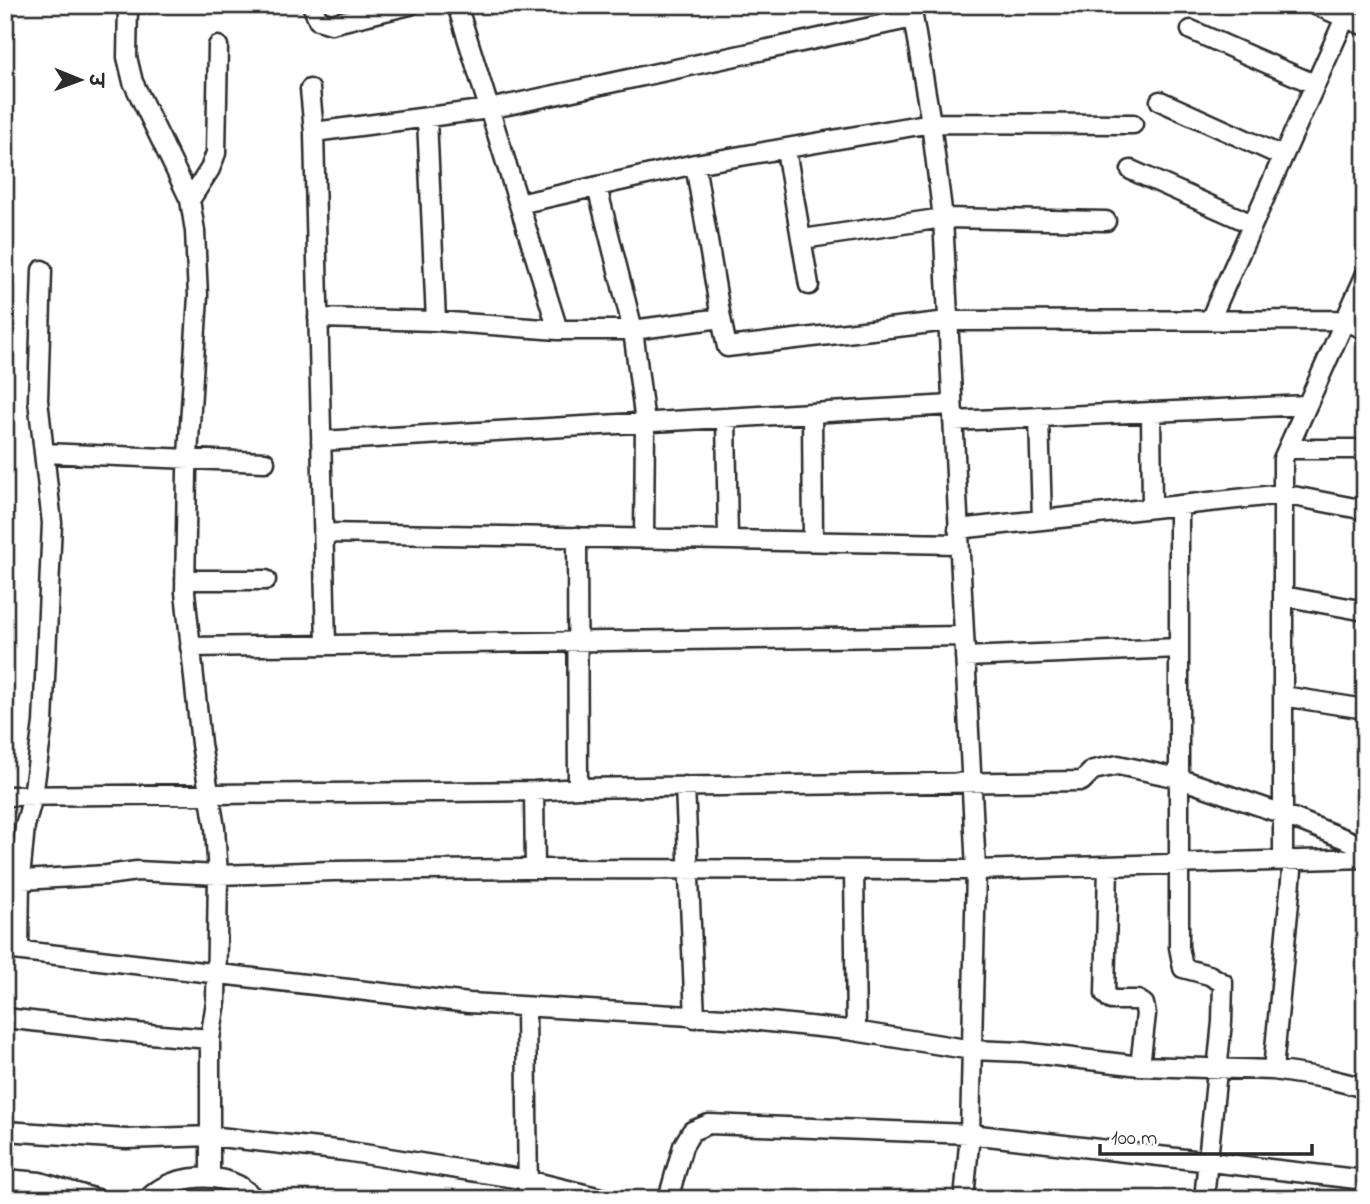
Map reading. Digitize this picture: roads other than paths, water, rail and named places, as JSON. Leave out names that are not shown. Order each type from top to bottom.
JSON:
[{"type":"street","points":[[128,5],[127,57],[133,82],[190,200],[195,231],[198,296],[188,460],[185,580],[190,647],[218,875],[216,1002],[210,1038],[210,1177]]},
{"type":"street","points":[[312,5],[318,20],[331,24],[410,5]]},
{"type":"street","points":[[457,5],[558,330]]},
{"type":"street","points":[[1315,5],[1365,26]]},
{"type":"street","points":[[314,132],[489,109],[911,11],[931,122],[943,218],[976,870],[970,1134],[964,1199]]},
{"type":"street","points":[[1210,320],[1345,18]]},
{"type":"street","points":[[1191,30],[1314,84]]},
{"type":"street","points":[[190,200],[210,169],[216,153],[218,46]]},
{"type":"street","points":[[310,89],[314,132],[326,645]]},
{"type":"street","points":[[1160,101],[1282,156]]},
{"type":"street","points":[[427,119],[436,321]]},
{"type":"street","points":[[519,204],[695,164],[786,150],[931,122],[1133,124]]},
{"type":"street","points":[[786,150],[809,285]]},
{"type":"street","points":[[695,164],[727,347],[948,321],[1345,320],[1365,330]]},
{"type":"street","points":[[1131,170],[1252,224]]},
{"type":"street","points":[[597,187],[633,330],[645,423],[644,538]]},
{"type":"street","points":[[803,239],[943,218],[1106,221]]},
{"type":"street","points":[[41,270],[38,400],[52,523],[43,723],[33,796],[12,880],[12,950],[526,1007],[741,1019],[856,1031],[972,1050],[1023,1052],[1140,1066],[1273,1070],[1325,1078],[1365,1088]]},
{"type":"street","points":[[1273,1070],[1288,860],[1283,814],[1283,459],[1365,276]]},
{"type":"street","points":[[318,318],[436,321],[558,330],[633,330],[721,318]]},
{"type":"street","points":[[321,442],[812,413],[953,413],[1039,417],[1307,405]]},
{"type":"street","points":[[1151,412],[1152,508]]},
{"type":"street","points":[[812,413],[813,541]]},
{"type":"street","points":[[1039,417],[1042,519]]},
{"type":"street","points":[[726,418],[728,540]]},
{"type":"street","points":[[1288,449],[1365,449]]},
{"type":"street","points":[[44,453],[265,462]]},
{"type":"street","points":[[323,533],[813,541],[959,537],[1042,519],[1283,494],[1365,510]]},
{"type":"street","points":[[1179,505],[1178,934],[1183,968],[1209,975],[1223,983],[1222,1022],[1204,1199]]},
{"type":"street","points":[[577,537],[578,788]]},
{"type":"street","points":[[185,580],[266,580]]},
{"type":"street","points":[[1283,596],[1365,611]]},
{"type":"street","points":[[190,647],[964,636]]},
{"type":"street","points":[[965,657],[1178,648]]},
{"type":"street","points":[[1283,696],[1365,709]]},
{"type":"street","points":[[5,796],[534,791],[685,786],[1083,781],[1093,770],[1118,765],[1178,778],[1283,814],[1365,847]]},
{"type":"street","points":[[685,786],[695,1018]]},
{"type":"street","points":[[534,791],[535,869]]},
{"type":"street","points":[[12,880],[136,871],[218,875],[535,869],[976,870],[1365,858]]},
{"type":"street","points":[[1108,866],[1105,994],[1111,1000],[1138,1000],[1144,1004],[1146,1014],[1140,1066]]},
{"type":"street","points":[[854,870],[856,1031]]},
{"type":"street","points":[[526,1007],[528,1199]]},
{"type":"street","points":[[5,1018],[210,1038]]},
{"type":"street","points":[[667,1199],[683,1146],[692,1131],[709,1124],[970,1134],[1365,1180]]},
{"type":"street","points":[[5,1131],[126,1139],[210,1136],[369,1153],[527,1180],[605,1199]]},
{"type":"street","points":[[148,1199],[181,1180],[210,1177],[238,1185],[256,1199]]},
{"type":"street","points":[[5,1179],[40,1182],[97,1199]]}]
